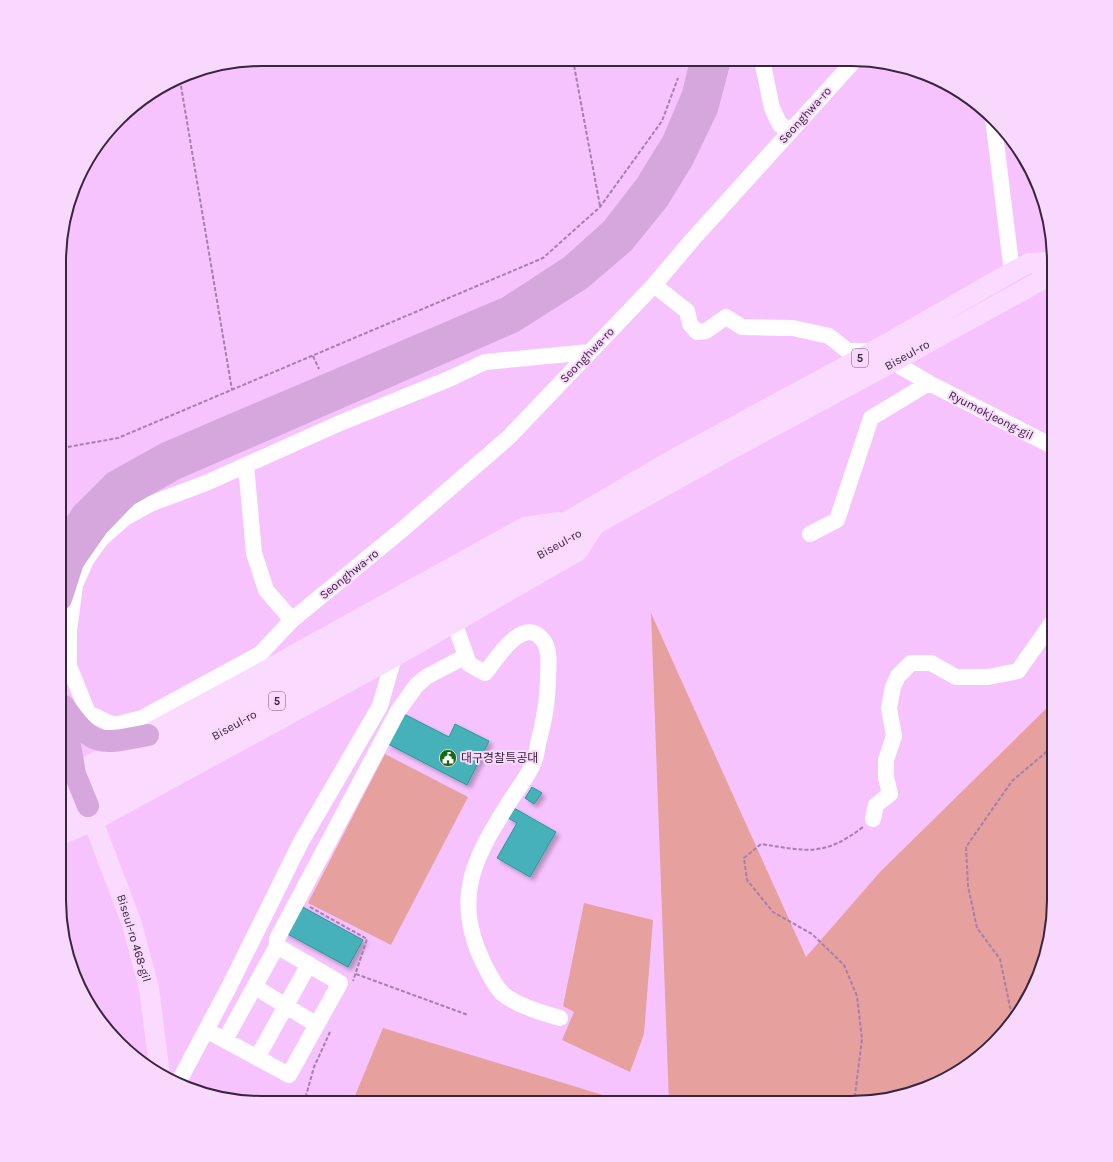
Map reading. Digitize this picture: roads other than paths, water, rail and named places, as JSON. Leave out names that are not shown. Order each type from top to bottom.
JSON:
[{"type":"highway","points":[[66,538],[82,514],[114,482],[166,453],[508,307],[571,266],[612,229],[650,179],[673,141],[693,94],[700,66]]},
{"type":"highway","points":[[66,584],[73,562],[98,526],[127,496],[175,469],[513,322],[581,279],[623,243],[658,200],[683,159],[707,109],[718,66]]},
{"type":"highway","points":[[66,707],[77,725],[97,741],[108,742],[148,735]]},
{"type":"highway","points":[[66,752],[68,778],[90,814]]},
{"type":"main road","name":"Biseul-ro","points":[[66,813],[106,795],[161,766],[487,576],[568,520],[672,460],[874,351],[1012,272],[1029,263],[1047,261]]},
{"type":"main road","name":"Biseul-ro","points":[[66,797],[487,576],[595,524],[1040,281],[1047,269]]},
{"type":"main road","points":[[68,778],[525,527],[568,520]]},
{"type":"main road","points":[[66,831],[90,814],[394,657],[578,551],[595,524]]},
{"type":"main road","name":"Biseul-ro 468-gil","points":[[90,814],[132,924],[149,988],[159,1067]]},
{"type":"street","points":[[763,66],[772,108],[780,124],[792,130]]},
{"type":"street","name":"Seonghwa-ro","points":[[260,654],[292,620],[403,529],[509,437],[654,285],[693,239],[850,66]]},
{"type":"street","points":[[994,128],[1012,272]]},
{"type":"street","points":[[654,285],[687,311],[690,324],[697,332],[706,331],[726,317],[742,327],[793,328],[829,336],[848,351],[874,351]]},
{"type":"street","name":"Ryumokjeong-gil","points":[[874,351],[929,383],[1047,443]]},
{"type":"street","points":[[260,654],[142,718],[114,725],[88,712],[69,666],[68,631],[76,585],[86,560],[101,539],[125,518],[150,504],[206,483],[340,423],[449,379],[484,362],[590,352]]},
{"type":"street","points":[[810,534],[837,520],[871,418],[929,383]]},
{"type":"street","points":[[246,465],[254,553],[266,590],[292,620]]},
{"type":"street","points":[[454,622],[469,664],[485,674],[514,638],[523,633],[535,634],[543,640],[548,653],[548,703],[534,764],[484,844],[474,870],[468,893],[468,916],[474,944],[488,973],[502,993],[539,1013],[560,1018]]},
{"type":"street","points":[[873,820],[876,805],[890,794],[886,777],[886,760],[894,736],[889,708],[893,687],[898,676],[911,663],[931,663],[956,677],[988,677],[1018,671],[1047,630]]},
{"type":"street","points":[[243,683],[260,654]]},
{"type":"street","points":[[225,1040],[277,946],[277,939],[398,710],[416,686],[426,677],[466,656]]},
{"type":"street","points":[[180,1078],[229,987],[301,842],[380,706],[394,657]]},
{"type":"street","points":[[206,1030],[289,1075],[340,982],[277,946]]},
{"type":"street","points":[[257,1058],[308,964]]},
{"type":"street","points":[[255,987],[317,1025]]},
{"type":"place","name":"대구경찰특공대","points":[[448,758]]}]
